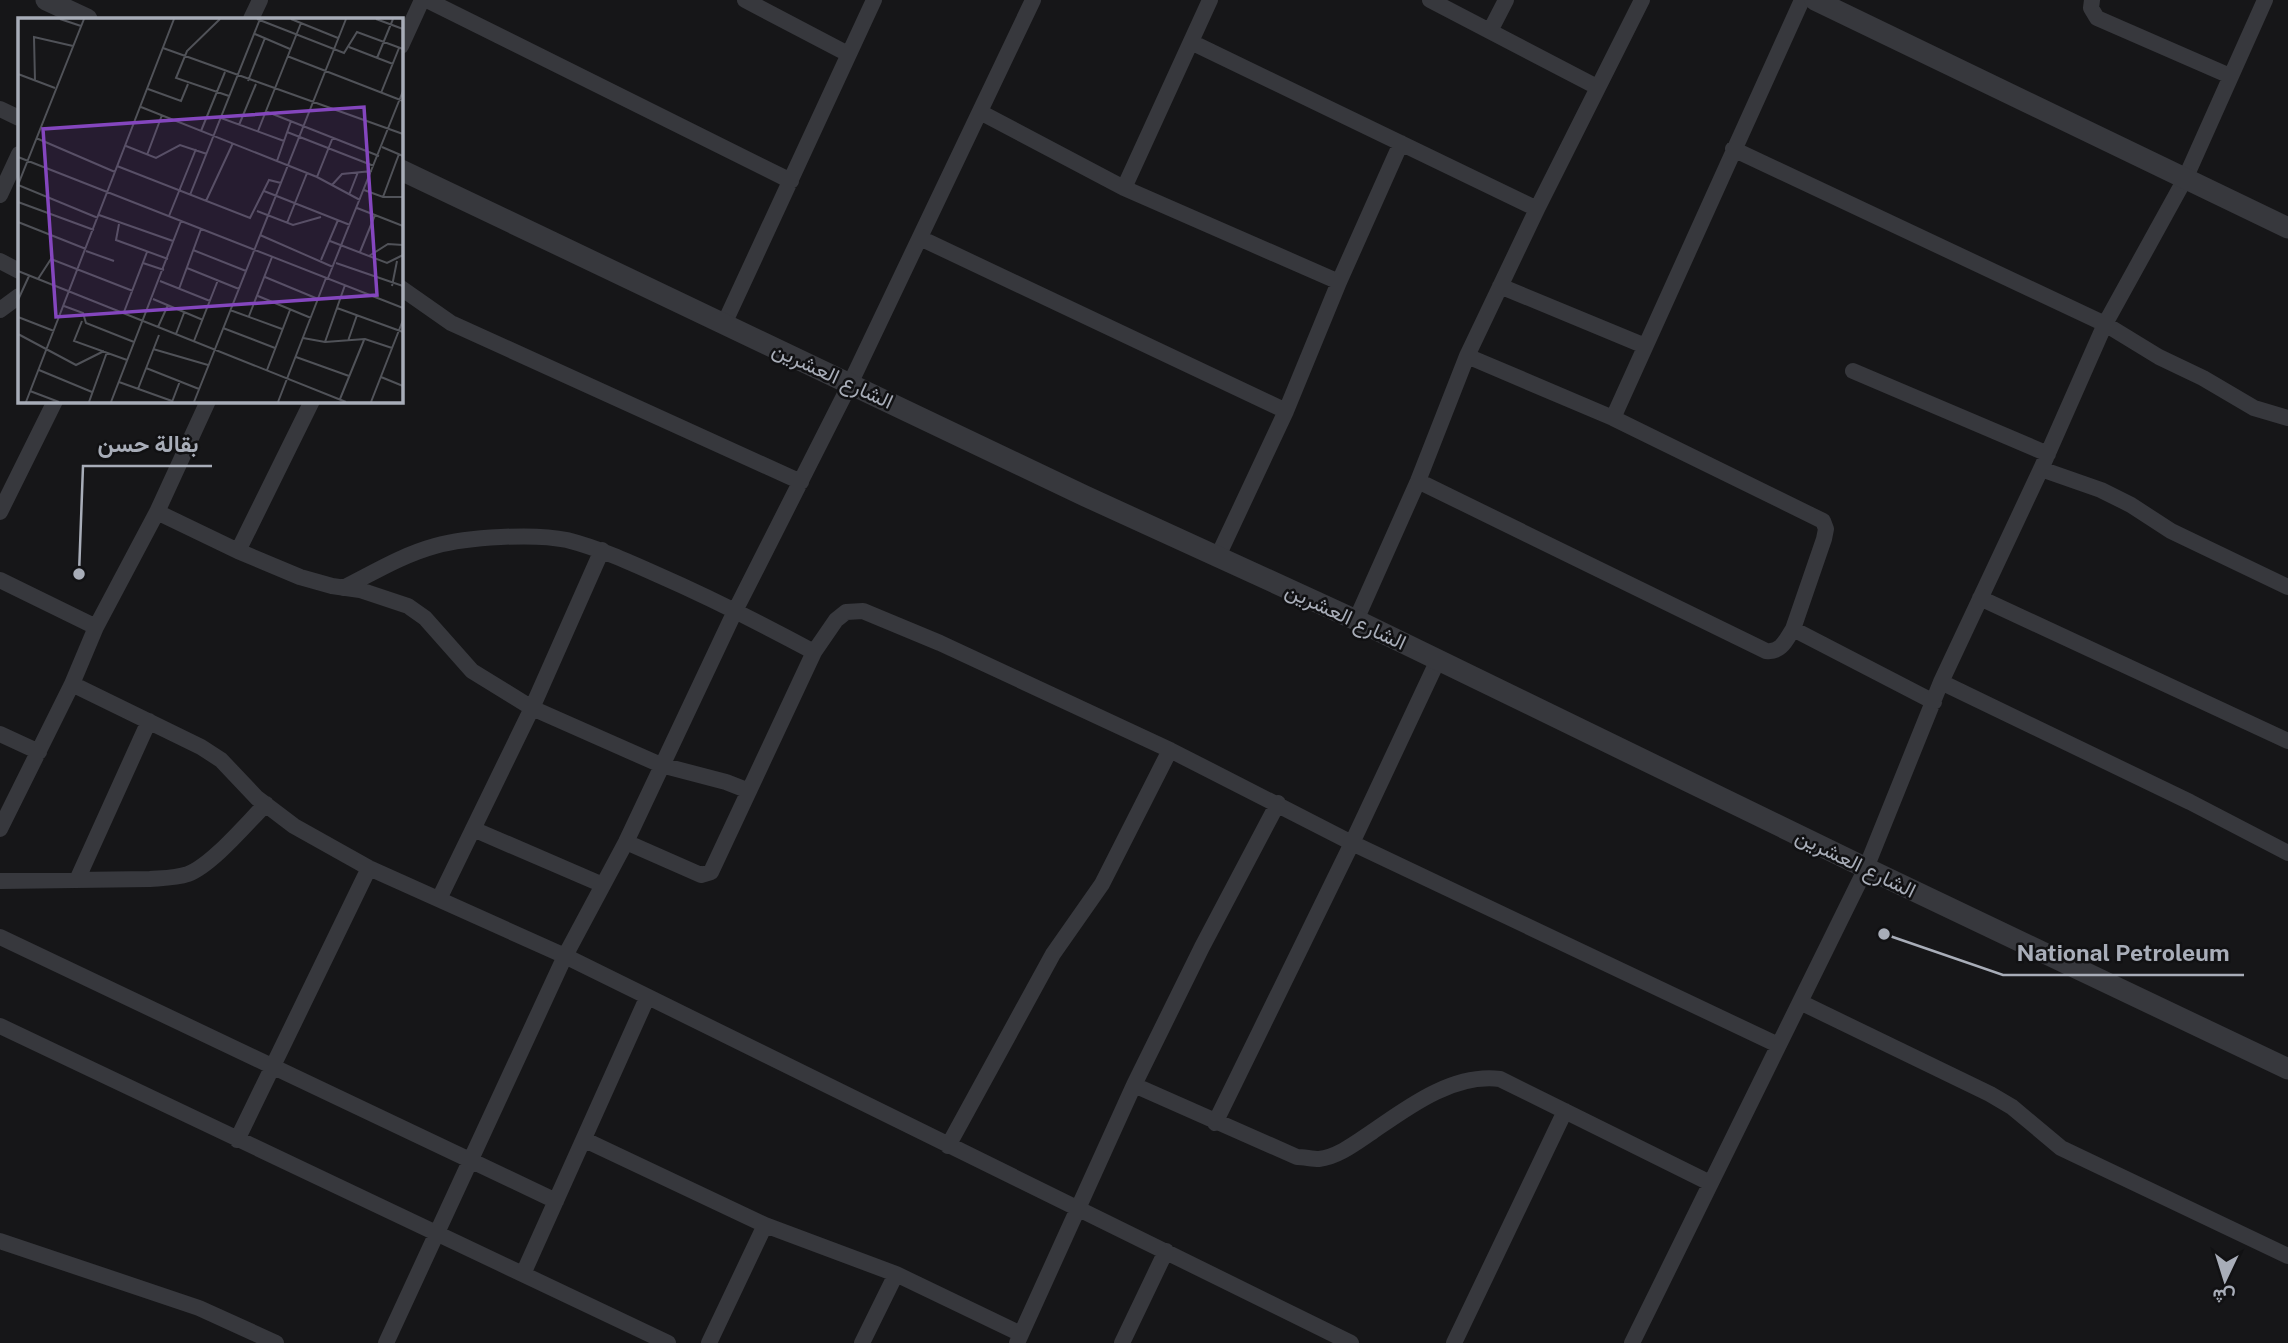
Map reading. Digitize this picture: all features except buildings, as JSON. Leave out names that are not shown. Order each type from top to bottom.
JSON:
[{"type":"street","points":[[47,0],[85,18]]},
{"type":"street","points":[[251,18],[260,0]]},
{"type":"street","points":[[402,44],[425,0],[791,181]]},
{"type":"street","points":[[745,0],[848,54]]},
{"type":"street","points":[[724,324],[874,0]]},
{"type":"street","points":[[386,1343],[565,956],[626,842],[736,610],[850,384],[1033,0]]},
{"type":"street","points":[[1124,188],[1210,0]]},
{"type":"street","points":[[1430,0],[1597,87]]},
{"type":"street","points":[[1490,31],[1506,0]]},
{"type":"street","points":[[1356,620],[1418,481],[1467,356],[1537,208],[1642,0]]},
{"type":"street","points":[[1613,418],[1802,0]]},
{"type":"street","points":[[1815,0],[2288,228]]},
{"type":"street","points":[[2092,0],[2091,8],[2097,18],[2230,76]]},
{"type":"street","points":[[1633,1343],[1866,868],[1941,682],[2105,324],[2185,178],[2265,0]]},
{"type":"street","points":[[1191,41],[1537,208]]},
{"type":"street","points":[[0,109],[18,118]]},
{"type":"street","points":[[979,112],[1124,188],[1339,282]]},
{"type":"street","points":[[1218,556],[1286,411],[1339,282],[1401,143]]},
{"type":"street","points":[[1733,149],[2105,324],[2159,357],[2203,378],[2254,408],[2288,418]]},
{"type":"street","points":[[0,195],[18,156]]},
{"type":"street","name":"الشارع العشرين","points":[[402,170],[1085,496],[1356,620],[2288,1069]]},
{"type":"street","points":[[920,238],[1286,411]]},
{"type":"street","points":[[0,261],[18,270]]},
{"type":"street","points":[[1500,286],[1645,345]]},
{"type":"street","points":[[402,289],[451,323],[801,482]]},
{"type":"street","points":[[0,310],[18,297]]},
{"type":"street","points":[[1418,481],[1766,650],[1778,650],[1793,629],[1824,539],[1823,521],[1613,418],[1467,356]]},
{"type":"street","points":[[1853,371],[2044,461],[2131,505],[2171,531],[2288,587]]},
{"type":"street","points":[[0,512],[55,402]]},
{"type":"street","points":[[0,829],[72,684],[96,627],[157,512],[208,402]]},
{"type":"street","points":[[238,551],[305,403]]},
{"type":"street","points":[[157,512],[300,578],[386,597],[408,606],[425,618],[472,671],[532,708],[661,765],[726,782],[749,791]]},
{"type":"street","points":[[343,588],[406,555],[436,546],[466,540],[518,537],[564,539],[602,550],[736,610],[814,652]]},
{"type":"street","points":[[439,899],[532,708],[602,550]]},
{"type":"street","points":[[0,580],[96,627]]},
{"type":"street","points":[[1980,598],[2288,741]]},
{"type":"street","points":[[626,842],[701,875],[711,872],[814,652],[836,620],[846,612],[863,611],[940,643],[1170,750],[1352,843],[1778,1045]]},
{"type":"street","points":[[1793,629],[1934,702]]},
{"type":"street","points":[[1215,1123],[1438,660]]},
{"type":"street","points":[[1941,682],[2190,802],[2288,853]]},
{"type":"street","points":[[72,684],[201,747],[221,760],[266,804],[294,825],[369,868],[565,956],[1351,1343]]},
{"type":"street","points":[[77,880],[149,721]]},
{"type":"street","points":[[0,734],[39,752]]},
{"type":"street","points":[[948,1146],[1053,954],[1102,884],[1170,750]]},
{"type":"street","points":[[585,1140],[765,1225],[896,1274],[1019,1338],[1134,1085],[1202,947],[1278,803]]},
{"type":"street","points":[[0,881],[173,878],[190,874],[204,865],[266,804]]},
{"type":"street","points":[[473,829],[603,885]]},
{"type":"street","points":[[237,1140],[369,868]]},
{"type":"street","points":[[0,937],[556,1200]]},
{"type":"street","points":[[523,1274],[647,998]]},
{"type":"street","points":[[1800,1002],[1990,1094],[2012,1107],[2061,1149],[2288,1256]]},
{"type":"street","points":[[0,1026],[668,1343]]},
{"type":"street","points":[[1134,1085],[1297,1157],[1321,1159],[1355,1144],[1410,1106],[1440,1091],[1484,1077],[1500,1079],[1710,1183]]},
{"type":"street","points":[[1454,1343],[1564,1111]]},
{"type":"street","points":[[709,1343],[765,1225]]},
{"type":"street","points":[[0,1241],[199,1308],[276,1343]]},
{"type":"street","points":[[1122,1343],[1166,1251]]},
{"type":"street","points":[[862,1343],[896,1274]]},
{"type":"place","name":"بقالة حسن","points":[[79,574]]},
{"type":"place","name":"National Petroleum","points":[[1884,934]]}]
